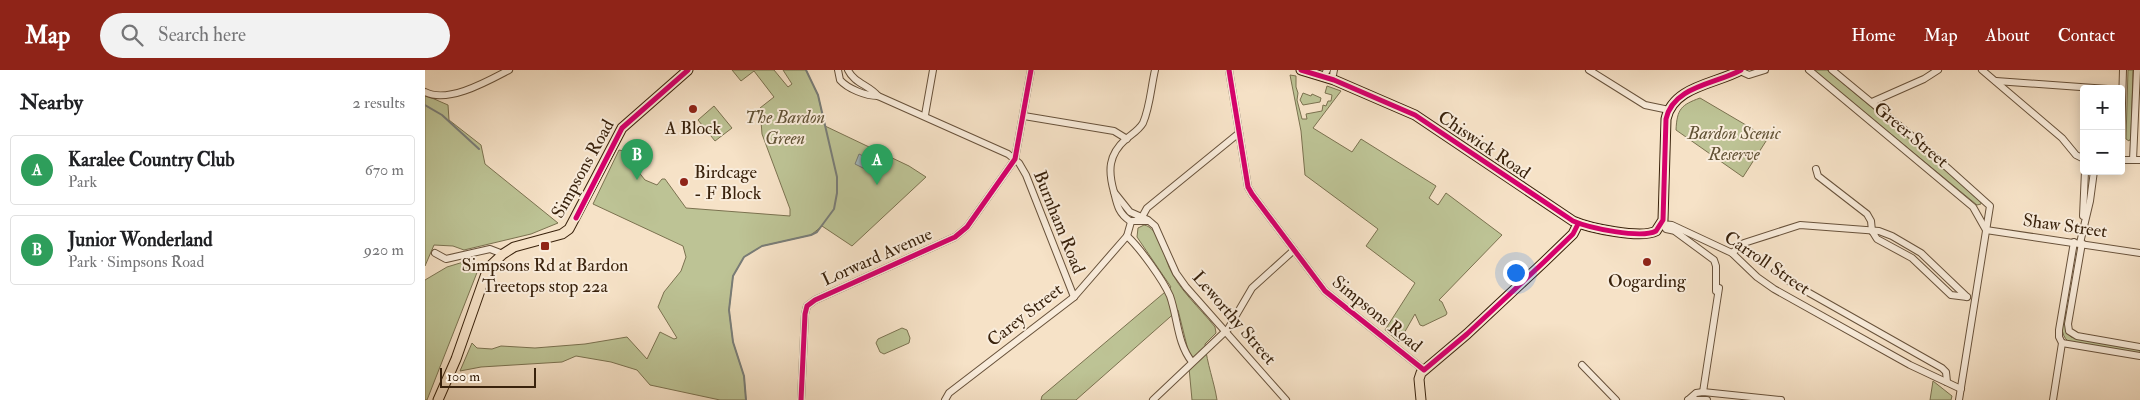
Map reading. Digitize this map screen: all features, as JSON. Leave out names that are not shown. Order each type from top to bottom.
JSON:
[{"type":"main road","name":"Simpsons Road","points":[[438,400],[456,359],[485,274],[503,254],[513,247],[562,234],[569,229],[622,128],[688,70]]},
{"type":"main road","name":"Chiswick Road","points":[[1301,70],[1328,72],[1415,115],[1578,224]]},
{"type":"main road","points":[[1578,224],[1644,234],[1654,232],[1662,224],[1664,213],[1666,124],[1672,103],[1680,95],[1743,72]]},
{"type":"main road","name":"Simpsons Road","points":[[1424,370],[1467,334],[1573,234],[1578,224]]},
{"type":"main road","points":[[1421,400],[1419,380],[1424,370]]},
{"type":"street","points":[[425,92],[436,96],[448,96],[485,82],[509,70]]},
{"type":"street","name":"Burnham Road","points":[[838,70],[839,78],[845,85],[925,115],[1015,159],[1026,175],[1074,297]]},
{"type":"street","name":"Burnham Road","points":[[849,70],[853,78],[873,90],[878,96]]},
{"type":"street","points":[[925,115],[933,70]]},
{"type":"street","points":[[1015,159],[1031,70]]},
{"type":"street","points":[[1153,224],[1147,221],[1131,222],[1118,209],[1109,173],[1119,146],[1140,128],[1144,120],[1155,70]]},
{"type":"street","name":"Simpsons Road","points":[[1229,70],[1249,190],[1327,293],[1424,370]]},
{"type":"street","points":[[1589,70],[1645,105],[1669,110]]},
{"type":"street","points":[[1743,72],[1755,70]]},
{"type":"street","points":[[1743,72],[1765,70]]},
{"type":"street","name":"Greer Street","points":[[1809,70],[1973,206],[1985,230]]},
{"type":"street","name":"Greer Street","points":[[1832,70],[1987,201],[1990,208],[1959,400]]},
{"type":"street","points":[[1982,70],[2062,138],[2076,155],[2080,157]]},
{"type":"street","points":[[2122,85],[2123,70]]},
{"type":"street","points":[[2137,70],[2137,160]]},
{"type":"street","points":[[1872,102],[1924,79],[1934,71]]},
{"type":"street","points":[[1995,81],[2080,87]]},
{"type":"street","points":[[1024,116],[1113,131],[1127,139]]},
{"type":"street","points":[[1131,222],[1142,217],[1146,209],[1239,133]]},
{"type":"street","name":"Lorward Avenue","points":[[801,400],[807,306],[815,300],[962,232],[1015,159]]},
{"type":"street","points":[[1816,170],[1819,176],[1867,214],[1870,220],[1871,232]]},
{"type":"street","points":[[2083,227],[2085,175]]},
{"type":"street","points":[[2053,400],[2062,343],[2059,335],[2063,305],[2090,201],[2093,175]]},
{"type":"street","points":[[1114,192],[1128,210],[1153,224]]},
{"type":"street","name":"Carey Street","points":[[945,400],[949,393],[1074,297],[1127,236],[1131,222]]},
{"type":"street","name":"Leworthy Street","points":[[1153,224],[1182,282],[1286,400]]},
{"type":"street","points":[[1662,224],[1664,228],[1676,232],[1714,261],[1717,305]]},
{"type":"street","name":"Carroll Street","points":[[1662,224],[1672,225],[1732,253],[1769,286],[1910,365],[1961,390]]},
{"type":"street","points":[[1732,253],[1738,246],[1746,242],[1800,225],[1888,234],[1918,251],[1967,297],[1975,298]]},
{"type":"street","name":"Shaw Street","points":[[1985,230],[2140,253]]},
{"type":"street","points":[[1676,232],[1684,231]]},
{"type":"street","name":"Leworthy Street","points":[[1127,236],[1140,250],[1168,292],[1184,350],[1192,362]]},
{"type":"street","points":[[2079,243],[2068,324],[2070,333],[2077,336],[2140,347]]},
{"type":"street","points":[[435,253],[446,259],[490,249],[503,254]]},
{"type":"street","points":[[1153,400],[1225,333],[1252,288],[1294,250]]},
{"type":"street","name":"Carroll Street","points":[[1791,282],[1942,368],[1946,372],[1947,382]]},
{"type":"street","points":[[1703,392],[1719,288]]},
{"type":"street","points":[[2063,305],[2071,306]]},
{"type":"street","points":[[1859,336],[1866,326]]},
{"type":"street","points":[[2062,343],[2140,356]]},
{"type":"street","points":[[1582,365],[1616,400]]},
{"type":"street","points":[[1688,400],[1696,393],[1703,392],[1781,400]]},
{"type":"street","points":[[1688,400],[1707,400]]},
{"type":"green space","name":"The Bardon Green","points":[[732,70],[774,70],[788,87],[792,84],[783,70],[806,70],[818,95],[825,126],[909,166],[926,177],[852,246],[822,226],[811,235],[762,246],[744,257],[733,276],[729,310],[733,342],[744,376],[746,400],[720,400],[650,385],[637,370],[611,362],[576,356],[562,362],[481,367],[460,371],[472,343],[477,348],[492,349],[501,346],[535,348],[585,344],[627,337],[647,359],[660,332],[674,339],[677,338],[658,307],[664,292],[681,271],[686,257],[683,246],[593,204],[619,150],[628,152],[629,157],[635,162],[633,165],[645,180],[657,185],[662,179],[665,179],[686,208],[790,216],[790,209],[762,134],[760,108],[774,97],[754,71],[741,81]]},
{"type":"green space","points":[[1813,70],[1827,70],[1981,199],[1981,204],[1977,205]]},
{"type":"green space","points":[[2128,70],[2133,70],[2131,138],[2129,141],[2126,139]]},
{"type":"green space","points":[[1290,75],[1296,76],[1297,100],[1302,119],[1307,119],[1306,114],[1322,111],[1323,105],[1326,106],[1328,101],[1331,101],[1332,95],[1325,93],[1327,86],[1341,91],[1313,128],[1352,152],[1361,139],[1436,186],[1429,198],[1438,205],[1446,193],[1502,235],[1439,300],[1442,302],[1447,313],[1446,315],[1423,326],[1420,325],[1415,314],[1399,342],[1385,330],[1415,283],[1366,246],[1378,229],[1305,175],[1301,131]]},
{"type":"green space","points":[[1303,93],[1321,98],[1320,102],[1303,105],[1300,100]]},
{"type":"green space","points":[[425,95],[448,105],[449,120],[481,145],[485,164],[558,223],[531,234],[464,250],[453,246],[434,245],[425,266]]},
{"type":"green space","name":"Bardon Scenic Reserve","points":[[1700,98],[1768,138],[1743,177],[1676,130],[1677,117],[1681,109],[1688,103]]},
{"type":"green space","points":[[714,106],[732,128],[715,141],[698,120]]},
{"type":"green space","points":[[1144,225],[1149,227],[1157,236],[1169,267],[1178,283],[1215,327],[1216,333],[1205,344],[1217,400],[1192,400],[1187,346],[1178,310],[1076,400],[1041,400],[1042,396],[1171,287],[1137,237],[1138,228]]},
{"type":"green space","points":[[470,260],[477,263],[478,270],[427,400],[425,400],[425,280],[447,267]]},
{"type":"green space","points":[[2066,312],[2067,333],[2071,337],[2140,349],[2140,354],[2068,341],[2062,328]]},
{"type":"green space","points":[[902,328],[907,330],[910,338],[909,343],[884,354],[880,352],[876,343],[878,339]]},
{"type":"green space","points":[[1933,381],[1952,396],[1951,400],[1930,400]]},
{"type":"water","points":[[859,154],[882,165],[877,175],[855,164]]},
{"type":"waterway","points":[[746,400],[744,376],[733,342],[729,310],[733,276],[744,257],[762,246],[817,232],[834,209],[837,193],[837,177],[818,95],[806,70]]},
{"type":"waterway","points":[[425,105],[442,115],[479,149]]},
{"type":"cycle path","points":[[576,218],[622,128],[688,70]]},
{"type":"cycle path","points":[[801,400],[807,306],[815,300],[955,237],[967,227],[1015,159],[1031,70]]},
{"type":"cycle path","points":[[1229,70],[1248,187],[1252,194],[1325,291],[1424,370],[1467,334],[1544,262],[1573,234],[1578,224]]},
{"type":"cycle path","points":[[1301,70],[1334,80],[1415,115],[1573,221],[1591,227],[1639,234],[1656,231],[1663,220],[1666,119],[1670,108],[1677,99],[1697,87],[1741,70]]},
{"type":"place","name":"A Block","points":[[693,109]]},
{"type":"place","name":"Junior Wonderland","points":[[637,180]]},
{"type":"place","name":"Birdcage - F Block","points":[[684,182]]},
{"type":"place","name":"Karalee Country Club","points":[[877,185]]},
{"type":"place","name":"Simpsons Rd at Bardon Treetops stop 22a","points":[[545,246]]},
{"type":"place","name":"Oogarding","points":[[1647,262]]}]
